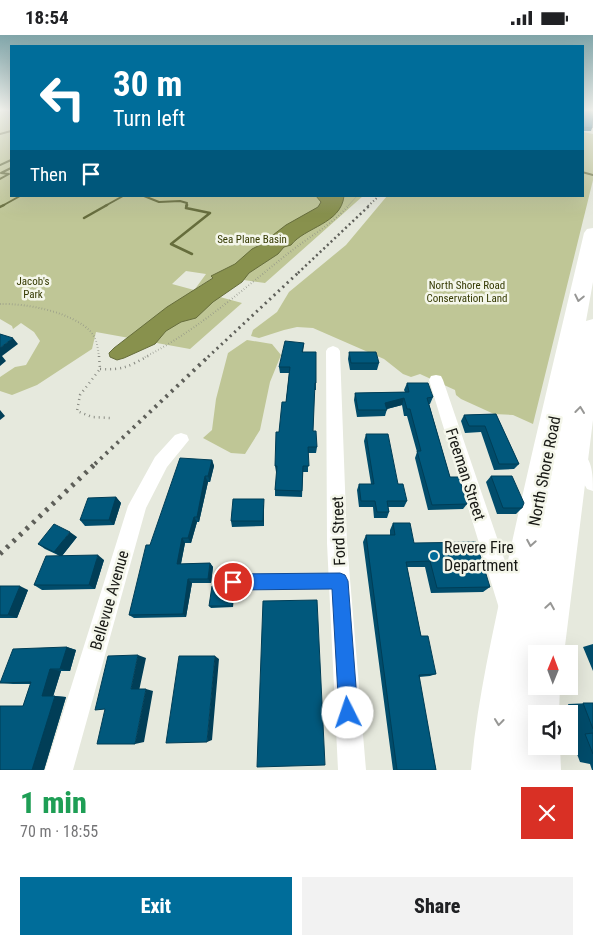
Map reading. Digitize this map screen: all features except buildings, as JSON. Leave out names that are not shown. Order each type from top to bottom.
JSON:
[{"type":"highway","name":"North Shore Road","points":[[529,640],[539,494],[593,233]]},
{"type":"highway","name":"North Shore Road","points":[[496,770],[499,720],[529,640],[574,452],[589,378],[593,325]]},
{"type":"highway","points":[[536,770],[535,718],[537,695]]},
{"type":"street","name":"Ford Street","points":[[332,351],[340,581],[352,770]]},
{"type":"street","name":"Freeman Street","points":[[436,380],[529,640]]},
{"type":"street","name":"Bellevue Avenue","points":[[59,770],[137,506],[161,462],[181,440]]},
{"type":"street","points":[[574,452],[593,483]]},
{"type":"lane","points":[[233,582],[340,581]]},
{"type":"path","points":[[100,369],[117,370],[169,345],[226,304],[292,250],[339,217],[356,197]]},
{"type":"path","points":[[0,304],[22,304],[63,317],[90,331],[97,343],[100,369],[80,395],[77,411],[92,417],[111,418]]},
{"type":"green space","points":[[0,145],[10,145],[10,197],[362,197],[265,283],[216,276],[195,289],[206,274],[186,271],[172,284],[242,303],[190,349],[96,332],[92,349],[37,385],[12,395],[0,391],[0,377],[15,367],[26,365],[40,341],[34,332],[21,323],[13,329],[12,326],[0,319]]},
{"type":"green space","name":"North Shore Road Conservation Land","points":[[584,145],[593,145],[593,180],[533,424],[513,415],[494,414],[461,399],[456,395],[455,390],[420,374],[411,377],[403,374],[384,359],[313,328],[297,327],[259,338],[251,336],[253,330],[277,312],[289,292],[346,245],[386,197],[584,197]]},
{"type":"green space","points":[[247,340],[272,344],[281,355],[270,382],[260,430],[245,454],[231,453],[203,438],[212,430],[216,399],[228,353]]},
{"type":"shaded area","points":[[317,197],[344,197],[341,205],[330,219],[297,239],[291,245],[284,247],[278,254],[249,273],[242,282],[213,302],[196,318],[181,322],[166,331],[155,344],[124,358],[117,360],[110,357],[109,353],[114,348],[167,307],[213,278],[211,276],[235,264],[252,249],[286,225],[318,207],[321,202]]},
{"type":"waterway","points":[[0,165],[10,160]]},
{"type":"waterway","points":[[0,179],[9,174],[1,173],[10,168]]},
{"type":"waterway","points":[[584,173],[593,175]]},
{"type":"waterway","points":[[2,206],[18,197]]},
{"type":"waterway","points":[[105,206],[121,197]]},
{"type":"waterway","points":[[146,197],[159,202],[180,201],[187,203],[186,206]]},
{"type":"waterway","points":[[84,218],[107,205]]},
{"type":"waterway","points":[[187,205],[186,208],[210,213],[171,244],[192,254]]},
{"type":"railway","points":[[368,206],[378,197]]},
{"type":"railway","points":[[298,273],[370,205]]},
{"type":"railway","points":[[208,357],[299,272]]},
{"type":"railway","points":[[95,464],[209,356]]},
{"type":"railway","points":[[0,554],[96,463]]},
{"type":"place","name":"Revere Fire Department","points":[[434,556]]},
{"type":"route","points":[[233,582],[340,581],[348,713]]},
{"type":"park label","name":"Sea Plane Basin","points":[[252,239]]},
{"type":"park label","name":"Jacob's Park","points":[[33,287]]}]
